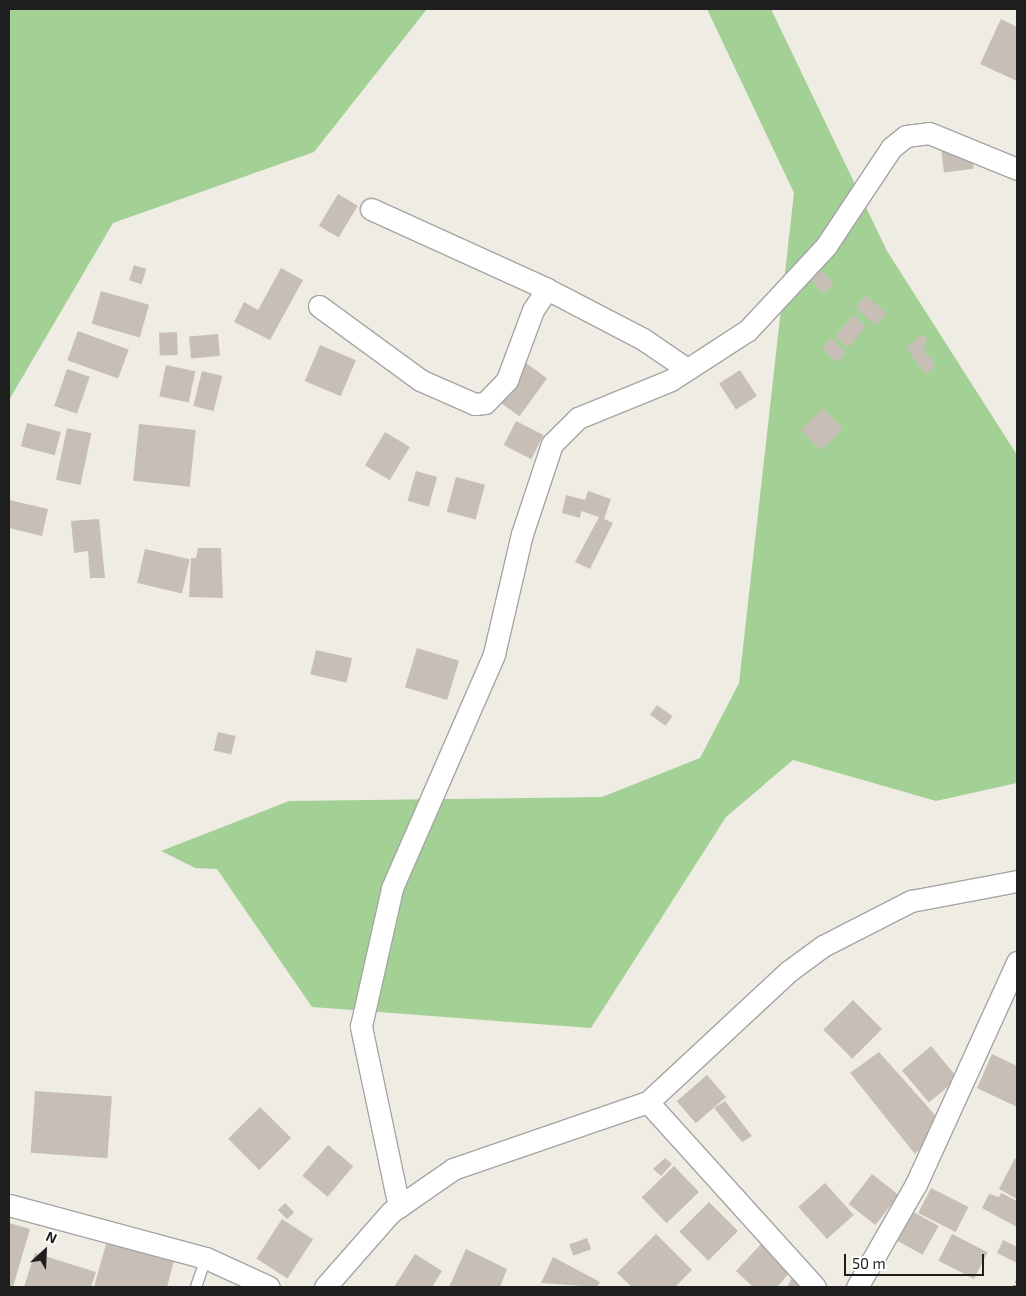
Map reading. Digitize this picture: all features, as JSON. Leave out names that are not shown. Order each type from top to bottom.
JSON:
[{"type":"street","points":[[399,1206],[362,1026],[392,888],[494,654],[522,534],[552,444],[578,418],[687,369],[748,330],[780,300],[826,246],[891,148],[906,136],[929,133],[1017,169]]},
{"type":"street","points":[[371,209],[547,289],[643,339],[687,369]]},
{"type":"street","points":[[319,306],[420,380],[475,404],[484,403],[507,380],[533,310],[547,289]]},
{"type":"street","points":[[325,1287],[346,1259],[399,1206],[452,1169],[648,1102],[789,970],[822,946],[911,901],[1017,881]]},
{"type":"street","points":[[857,1287],[916,1184],[1017,962]]},
{"type":"street","points":[[648,1102],[815,1287]]},
{"type":"street","points":[[9,1205],[206,1258],[269,1287]]},
{"type":"lane","points":[[196,1287],[206,1258]]},
{"type":"path","points":[[1014,1287],[1017,1281]]},
{"type":"green space","points":[[9,9],[427,9],[314,152],[113,223],[9,400]]},
{"type":"green space","points":[[707,9],[771,9],[887,251],[1017,455],[1017,783],[936,801],[793,760],[726,817],[591,1028],[312,1007],[217,869],[195,868],[161,851],[289,801],[602,797],[700,758],[739,683],[794,193]]},
{"type":"building","points":[[1001,19],[1017,27],[1017,81],[980,64]]},
{"type":"building","points":[[971,146],[974,169],[944,172],[941,150]]},
{"type":"building","points":[[338,194],[358,206],[339,238],[319,226]]},
{"type":"building","points":[[134,265],[146,269],[141,284],[129,280]]},
{"type":"building","points":[[817,266],[834,284],[824,294],[807,276]]},
{"type":"building","points":[[281,268],[303,280],[270,340],[234,322],[244,302],[258,310]]},
{"type":"building","points":[[101,291],[149,305],[140,337],[92,324]]},
{"type":"building","points":[[866,295],[887,314],[876,326],[855,307]]},
{"type":"building","points":[[853,315],[866,326],[848,347],[835,336]]},
{"type":"building","points":[[78,331],[129,349],[118,379],[67,360]]},
{"type":"building","points":[[177,332],[178,355],[160,356],[159,333]]},
{"type":"building","points":[[218,334],[220,356],[191,358],[189,337]]},
{"type":"building","points":[[923,334],[927,339],[924,350],[936,366],[925,374],[906,348]]},
{"type":"building","points":[[831,338],[846,352],[837,363],[821,348]]},
{"type":"building","points":[[320,345],[356,360],[341,396],[305,381]]},
{"type":"building","points":[[522,360],[547,378],[519,416],[494,398]]},
{"type":"building","points":[[166,365],[195,371],[189,403],[159,396]]},
{"type":"building","points":[[67,369],[90,377],[77,414],[54,406]]},
{"type":"building","points":[[740,370],[757,396],[736,410],[719,384]]},
{"type":"building","points":[[202,371],[222,376],[214,411],[193,406]]},
{"type":"building","points":[[823,408],[843,429],[821,450],[801,430]]},
{"type":"building","points":[[516,421],[544,435],[531,459],[504,445]]},
{"type":"building","points":[[27,423],[61,432],[55,455],[21,446]]},
{"type":"building","points":[[139,424],[196,430],[190,487],[133,481]]},
{"type":"building","points":[[67,428],[91,433],[80,485],[56,480]]},
{"type":"building","points":[[385,432],[410,447],[390,480],[365,465]]},
{"type":"building","points":[[416,471],[437,477],[429,507],[407,501]]},
{"type":"building","points":[[456,477],[485,485],[476,520],[447,512]]},
{"type":"building","points":[[588,491],[611,499],[604,519],[613,523],[590,569],[575,562],[599,517],[581,511],[580,518],[562,513],[566,495],[585,500]]},
{"type":"building","points":[[9,500],[48,509],[42,536],[9,528]]},
{"type":"building","points":[[99,519],[105,578],[90,578],[88,551],[74,553],[71,521]]},
{"type":"building","points":[[198,548],[221,548],[223,598],[189,597],[191,558],[196,558]]},
{"type":"building","points":[[145,549],[190,559],[182,593],[137,583]]},
{"type":"building","points":[[417,648],[459,661],[447,700],[405,687]]},
{"type":"building","points":[[316,650],[352,658],[346,683],[310,674]]},
{"type":"building","points":[[657,705],[673,716],[666,726],[650,715]]},
{"type":"building","points":[[218,732],[236,736],[231,755],[214,751]]},
{"type":"building","points":[[853,1000],[882,1029],[852,1059],[823,1030]]},
{"type":"building","points":[[931,1046],[958,1078],[929,1103],[902,1070]]},
{"type":"building","points":[[879,1052],[943,1124],[915,1154],[850,1073]]},
{"type":"building","points":[[992,1054],[1017,1066],[1017,1107],[977,1088]]},
{"type":"building","points":[[707,1075],[726,1097],[696,1123],[677,1101]]},
{"type":"building","points":[[35,1091],[112,1096],[107,1158],[31,1153]]},
{"type":"building","points":[[725,1101],[752,1136],[742,1142],[714,1108]]},
{"type":"building","points":[[260,1107],[291,1138],[259,1170],[228,1139]]},
{"type":"building","points":[[328,1145],[353,1166],[328,1197],[302,1176]]},
{"type":"building","points":[[665,1158],[672,1164],[661,1176],[653,1169]]},
{"type":"building","points":[[1015,1158],[1017,1160],[1017,1199],[999,1189]]},
{"type":"building","points":[[674,1166],[699,1192],[667,1223],[642,1197]]},
{"type":"building","points":[[872,1174],[899,1195],[875,1225],[849,1204]]},
{"type":"building","points":[[825,1183],[854,1215],[827,1239],[798,1207]]},
{"type":"building","points":[[931,1188],[968,1207],[956,1232],[918,1213]]},
{"type":"building","points":[[1001,1193],[1017,1201],[1017,1227],[982,1208],[989,1194],[999,1197]]},
{"type":"building","points":[[709,1202],[738,1231],[708,1261],[679,1232]]},
{"type":"building","points":[[285,1203],[294,1212],[287,1219],[278,1210]]},
{"type":"building","points":[[908,1209],[939,1226],[923,1255],[892,1238]]},
{"type":"building","points":[[282,1219],[313,1239],[287,1279],[256,1258]]},
{"type":"building","points":[[9,1223],[30,1229],[13,1287],[9,1287]]},
{"type":"building","points":[[656,1234],[692,1270],[675,1287],[632,1287],[617,1273]]},
{"type":"building","points":[[952,1234],[988,1252],[974,1279],[938,1261]]},
{"type":"building","points":[[108,1237],[175,1257],[167,1287],[94,1287]]},
{"type":"building","points":[[587,1238],[591,1249],[573,1256],[569,1244]]},
{"type":"building","points":[[1003,1240],[1017,1247],[1017,1263],[997,1253]]},
{"type":"building","points":[[763,1242],[792,1270],[777,1287],[753,1287],[736,1271]]},
{"type":"building","points":[[466,1249],[507,1269],[500,1287],[449,1287]]},
{"type":"building","points":[[35,1253],[96,1272],[91,1287],[24,1287]]},
{"type":"building","points":[[415,1254],[442,1271],[432,1287],[394,1287]]},
{"type":"building","points":[[553,1257],[600,1282],[597,1287],[541,1283]]},
{"type":"building","points":[[795,1272],[810,1287],[787,1287]]}]
